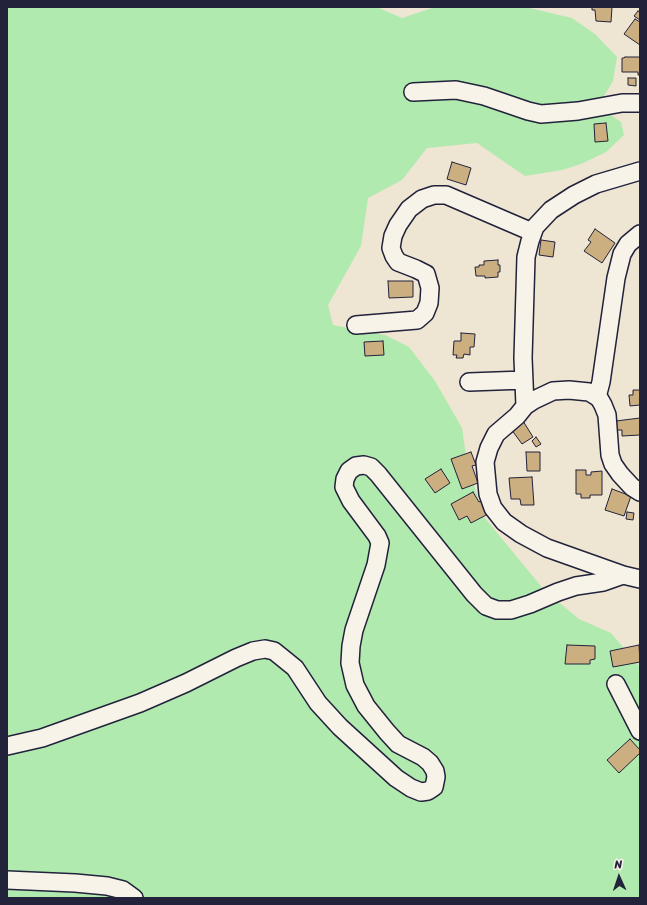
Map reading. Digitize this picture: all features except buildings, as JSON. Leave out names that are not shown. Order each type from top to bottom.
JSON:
[{"type":"street","points":[[413,92],[456,90],[484,96],[541,114],[578,111],[622,103],[640,103]]},
{"type":"street","points":[[525,406],[523,358],[526,257],[532,232],[541,219],[551,210],[574,195],[596,184],[640,171]]},
{"type":"street","points":[[356,325],[417,320],[425,313],[430,288],[426,274],[398,262],[391,248],[393,236],[398,225],[409,209],[422,199],[434,195],[446,195],[532,232]]},
{"type":"street","points":[[597,397],[601,382],[616,278],[622,254],[628,244],[640,234]]},
{"type":"street","points":[[469,382],[524,380]]},
{"type":"street","points":[[640,492],[632,487],[613,464],[610,455],[607,416],[603,405],[597,397],[589,392],[569,390],[553,391],[525,406],[496,434],[489,448],[485,462],[488,494],[493,508],[504,522],[521,534],[558,552],[622,575],[640,579]]},
{"type":"street","points":[[7,746],[42,738],[140,703],[186,684],[236,658],[253,651],[265,649],[274,651],[295,668],[318,703],[340,727],[396,778],[411,788],[421,792],[428,791],[434,787],[436,777],[435,771],[430,763],[423,757],[398,744],[366,706],[355,686],[350,663],[351,646],[354,630],[376,564],[380,543],[377,536],[351,500],[344,487],[345,479],[349,471],[356,466],[364,465],[371,468],[378,474],[474,594],[486,606],[497,610],[511,610],[576,586],[603,582],[622,575]]},
{"type":"street","points":[[616,684],[640,732]]},
{"type":"street","points":[[7,880],[107,886],[123,890],[134,898]]},
{"type":"green space","points":[[7,7],[377,7],[402,18],[435,7],[525,7],[572,18],[595,34],[617,57],[613,81],[604,96],[605,111],[621,122],[624,135],[606,152],[581,164],[562,170],[525,176],[477,143],[427,148],[402,180],[368,198],[361,246],[328,305],[333,325],[385,335],[409,347],[435,381],[462,428],[467,463],[484,517],[545,591],[579,619],[611,633],[640,667],[640,898],[7,898]]}]
